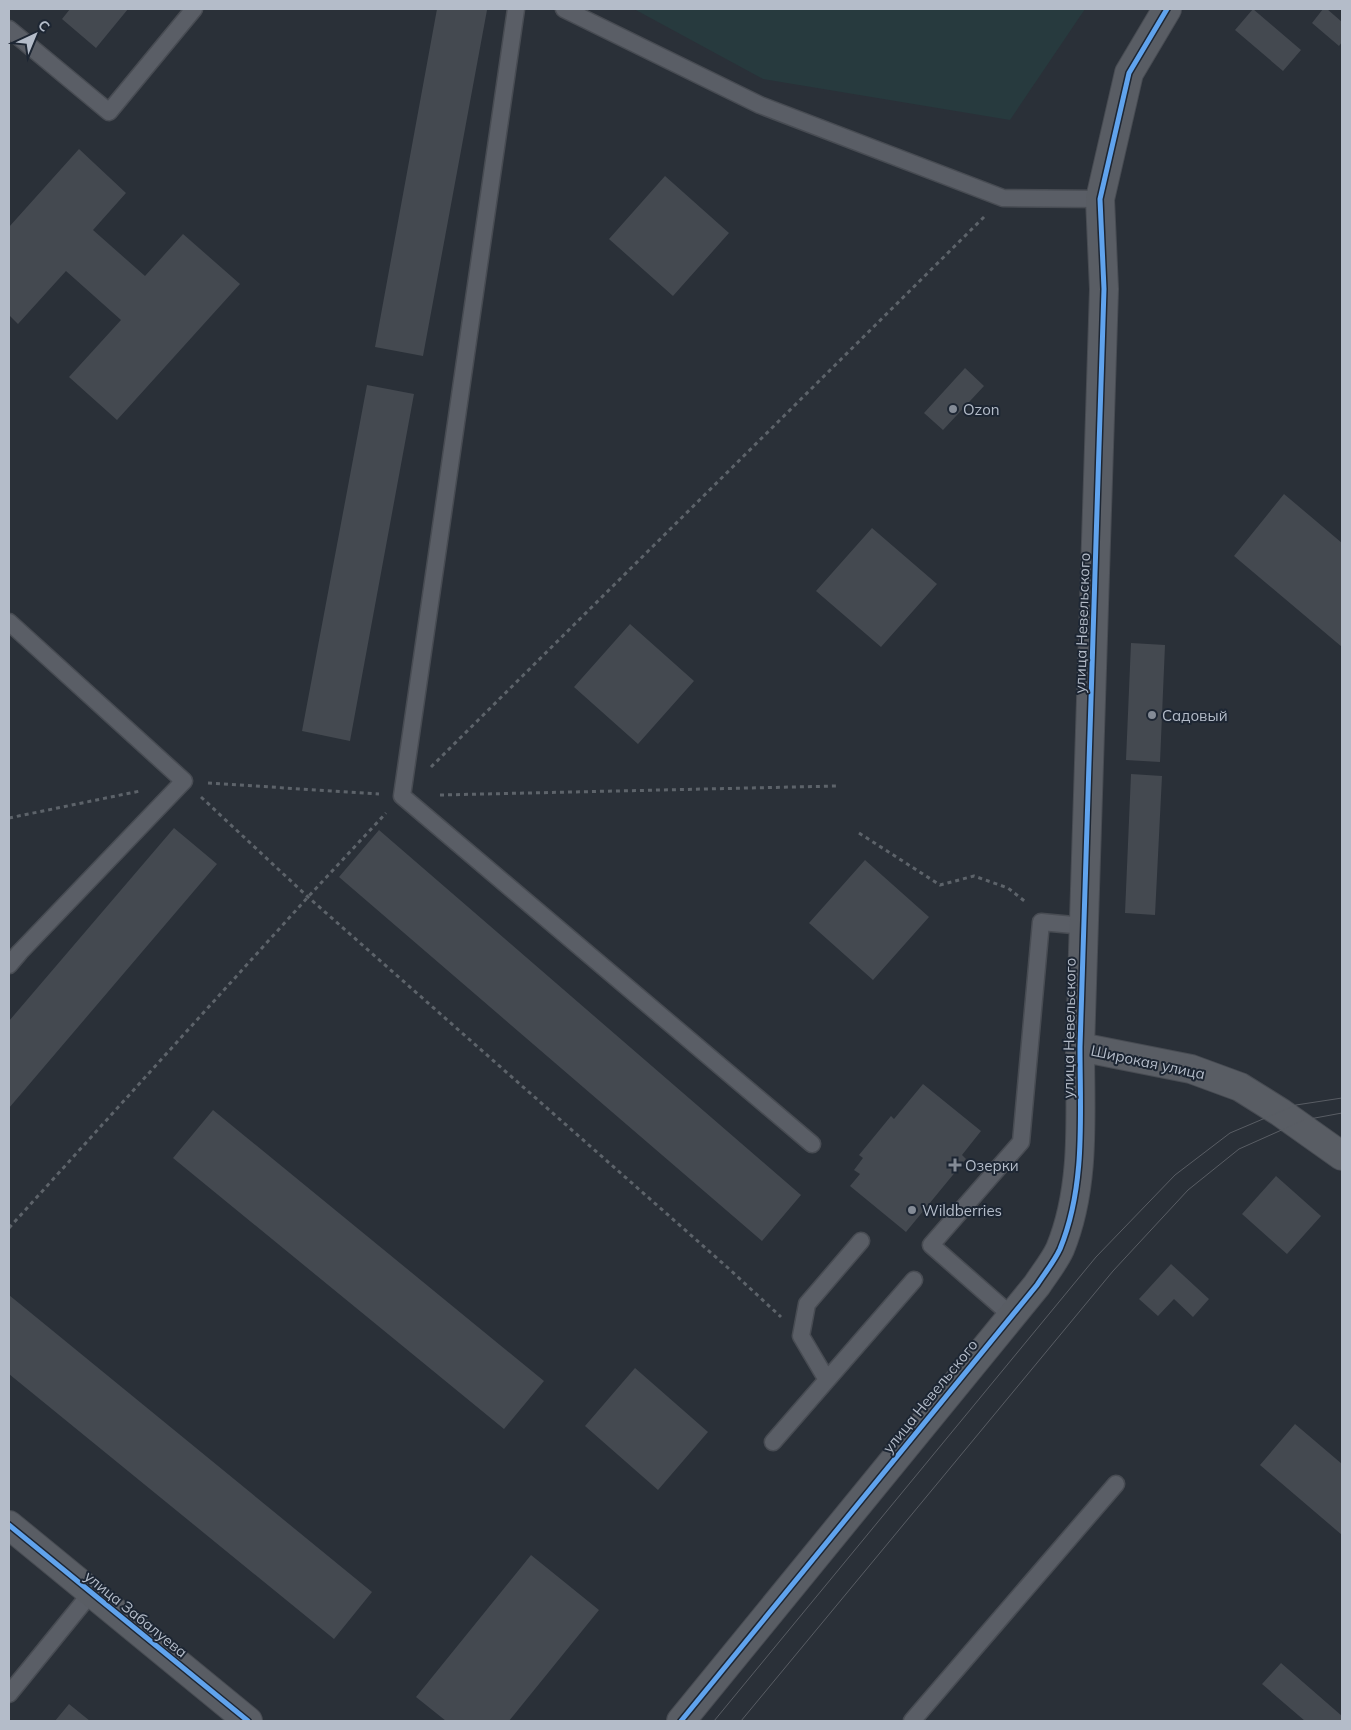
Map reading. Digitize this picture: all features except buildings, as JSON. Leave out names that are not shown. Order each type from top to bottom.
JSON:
[{"type":"street","name":"улица Невельского","points":[[680,1721],[1037,1285],[1059,1251],[1073,1212],[1079,1160],[1080,1047],[1104,289],[1100,199],[1129,72],[1168,9]]},
{"type":"street","name":"Широкая улица","points":[[1080,1047],[1191,1069],[1240,1087],[1280,1112],[1342,1156]]},
{"type":"street","name":"улица Забалуева","points":[[9,1525],[248,1721]]},
{"type":"lane","points":[[9,29],[109,112],[194,9]]},
{"type":"lane","points":[[516,9],[402,796],[812,1144]]},
{"type":"lane","points":[[564,9],[760,105],[1003,198],[1100,199]]},
{"type":"lane","points":[[9,622],[184,781],[14,947],[9,965]]},
{"type":"lane","points":[[1012,1316],[931,1244],[1021,1142],[1040,922],[1084,926]]},
{"type":"lane","points":[[827,1380],[801,1336],[807,1304],[861,1241]]},
{"type":"lane","points":[[774,1442],[914,1280]]},
{"type":"lane","points":[[912,1721],[1116,1484]]},
{"type":"lane","points":[[9,1694],[91,1593]]},
{"type":"path","points":[[9,1228],[308,897],[402,796],[1003,198]]},
{"type":"path","points":[[184,781],[308,897],[727,1267],[801,1336]]},
{"type":"path","points":[[859,833],[940,885],[974,876],[1008,888],[1029,904],[1040,922]]},
{"type":"green space","points":[[634,9],[1085,9],[1010,120],[763,79]]},
{"type":"tram line","points":[[714,1721],[1096,1257],[1175,1175],[1230,1133],[1296,1105],[1342,1098]]},
{"type":"tram line","points":[[741,1721],[1113,1271],[1188,1190],[1239,1149],[1304,1120],[1342,1113]]},
{"type":"cycle path","points":[[681,1721],[1037,1285],[1058,1254],[1068,1225],[1078,1175],[1081,1124],[1080,1047],[1104,289],[1100,199],[1129,73],[1167,9]]},
{"type":"cycle path","points":[[9,1525],[248,1721]]},
{"type":"place","name":"Ozon","points":[[953,409]]},
{"type":"place","name":"Садовый","points":[[1152,715]]},
{"type":"place","name":"Озерки","points":[[955,1165]]},
{"type":"place","name":"Wildberries","points":[[912,1210]]}]
